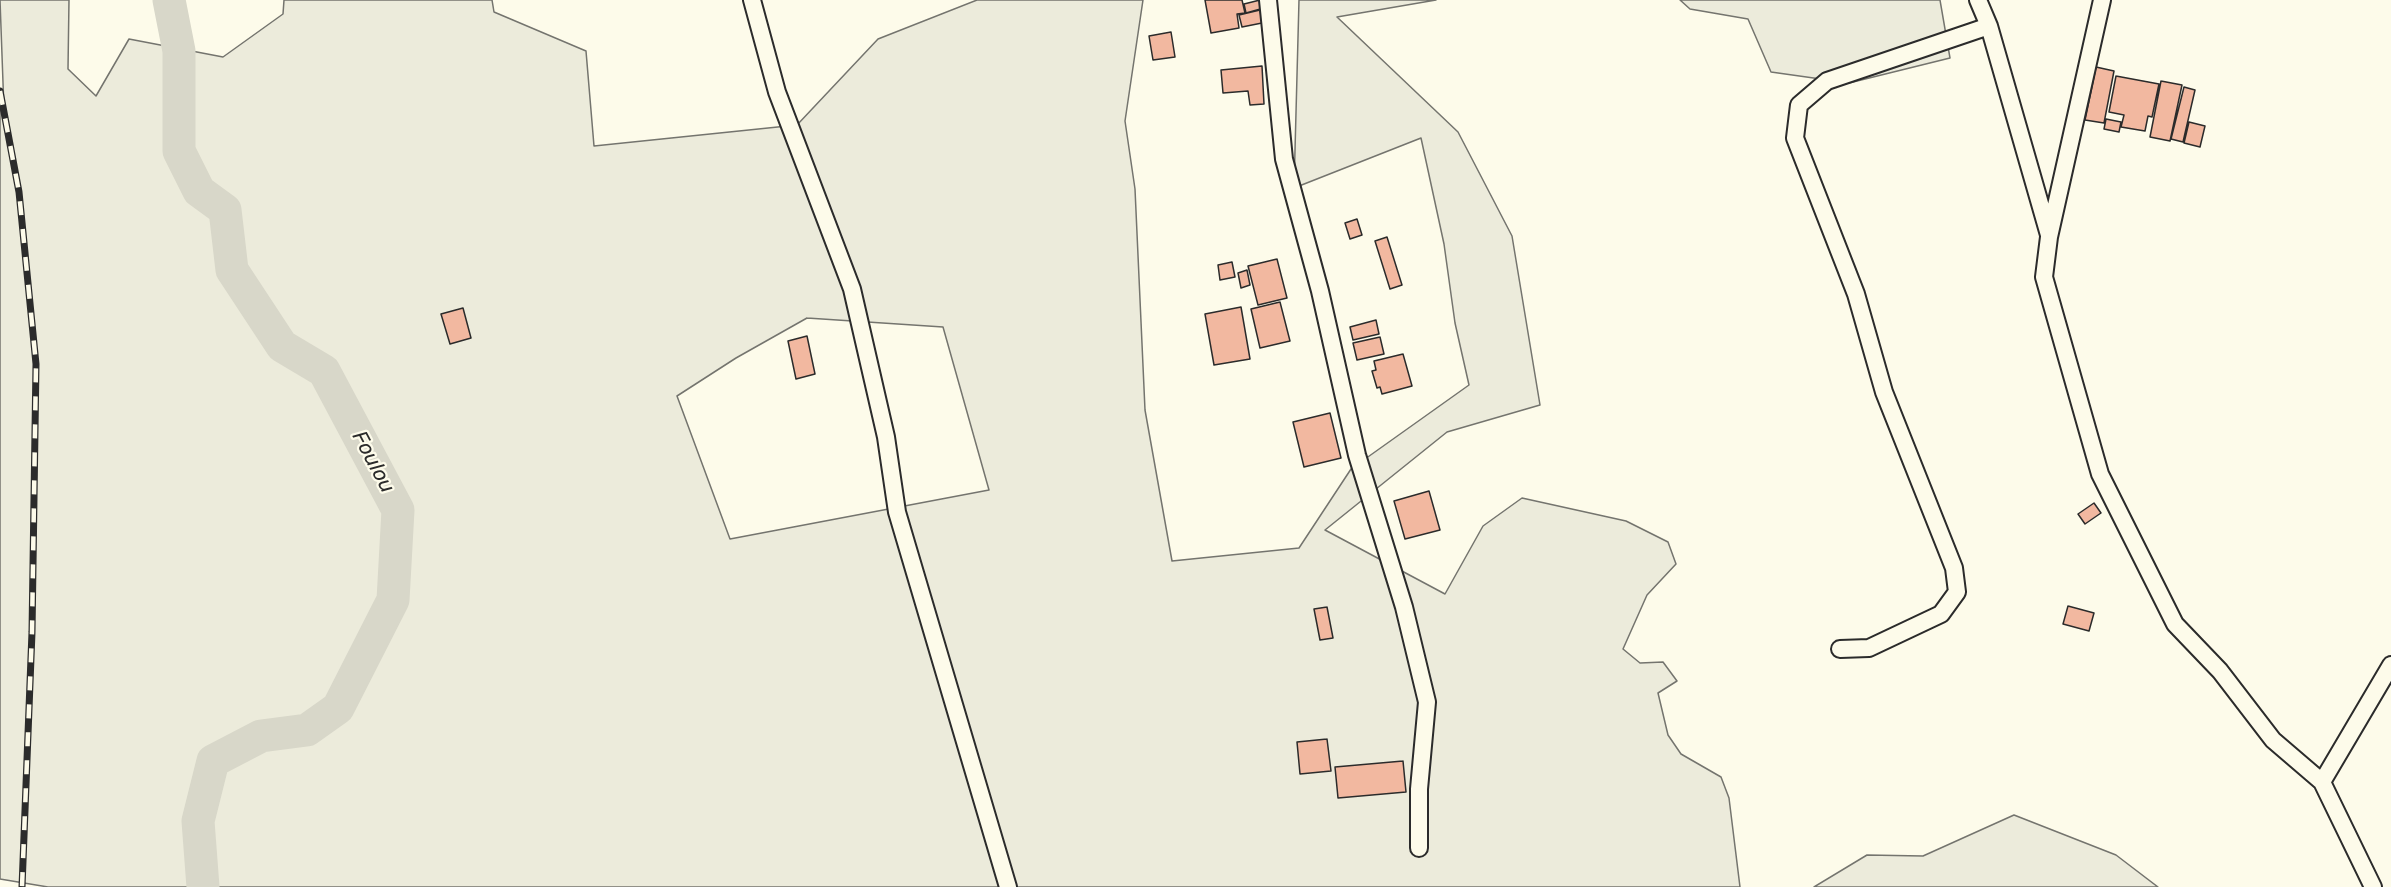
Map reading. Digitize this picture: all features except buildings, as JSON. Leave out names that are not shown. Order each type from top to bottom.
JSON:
[{"type":"street","points":[[752,0],[777,92],[852,289],[886,436],[897,512],[1008,887]]},
{"type":"street","points":[[1268,0],[1284,159],[1320,291],[1358,455],[1404,607],[1428,702],[1419,789],[1419,848]]},
{"type":"street","points":[[1978,0],[1989,26],[2049,237]]},
{"type":"street","points":[[2102,0],[2049,237],[2044,277],[2100,474],[2175,624],[2220,671],[2273,740],[2322,782],[2373,887]]},
{"type":"street","points":[[1840,649],[1869,648],[1941,614],[1957,592],[1954,568],[1884,392],[1856,294],[1795,138],[1799,105],[1827,81],[1989,26]]},
{"type":"street","points":[[2322,782],[2391,666]]},
{"type":"shaded area","points":[[0,0],[69,0],[68,69],[96,96],[129,39],[223,57],[283,14],[284,0],[492,0],[494,12],[586,51],[594,146],[797,125],[878,39],[977,0],[1143,0],[1125,121],[1135,189],[1145,410],[1172,561],[1299,548],[1351,469],[1469,385],[1455,323],[1444,244],[1421,138],[1294,188],[1299,0],[1436,0],[1337,17],[1458,132],[1512,236],[1540,405],[1447,432],[1325,530],[1445,594],[1483,526],[1522,498],[1626,521],[1668,542],[1676,564],[1647,595],[1623,649],[1640,663],[1663,662],[1677,681],[1658,693],[1668,735],[1681,754],[1721,777],[1729,798],[1740,887],[48,887],[0,879],[0,111],[4,110]],"holes":[[[807,318],[943,327],[989,490],[730,539],[677,396],[736,358]]]},
{"type":"shaded area","points":[[1680,0],[1940,0],[1950,58],[1849,83],[1771,72],[1748,19],[1690,9]]},
{"type":"shaded area","points":[[2014,815],[2116,855],[2158,887],[1814,887],[1867,855],[1923,856]]},
{"type":"waterway","name":"Foulou","points":[[169,0],[179,51],[179,151],[199,191],[225,210],[232,270],[282,346],[324,371],[398,510],[393,600],[338,708],[307,730],[261,736],[213,761],[198,821],[203,887]]},
{"type":"railway","points":[[0,91],[19,192],[36,364],[32,632],[22,887]]}]
